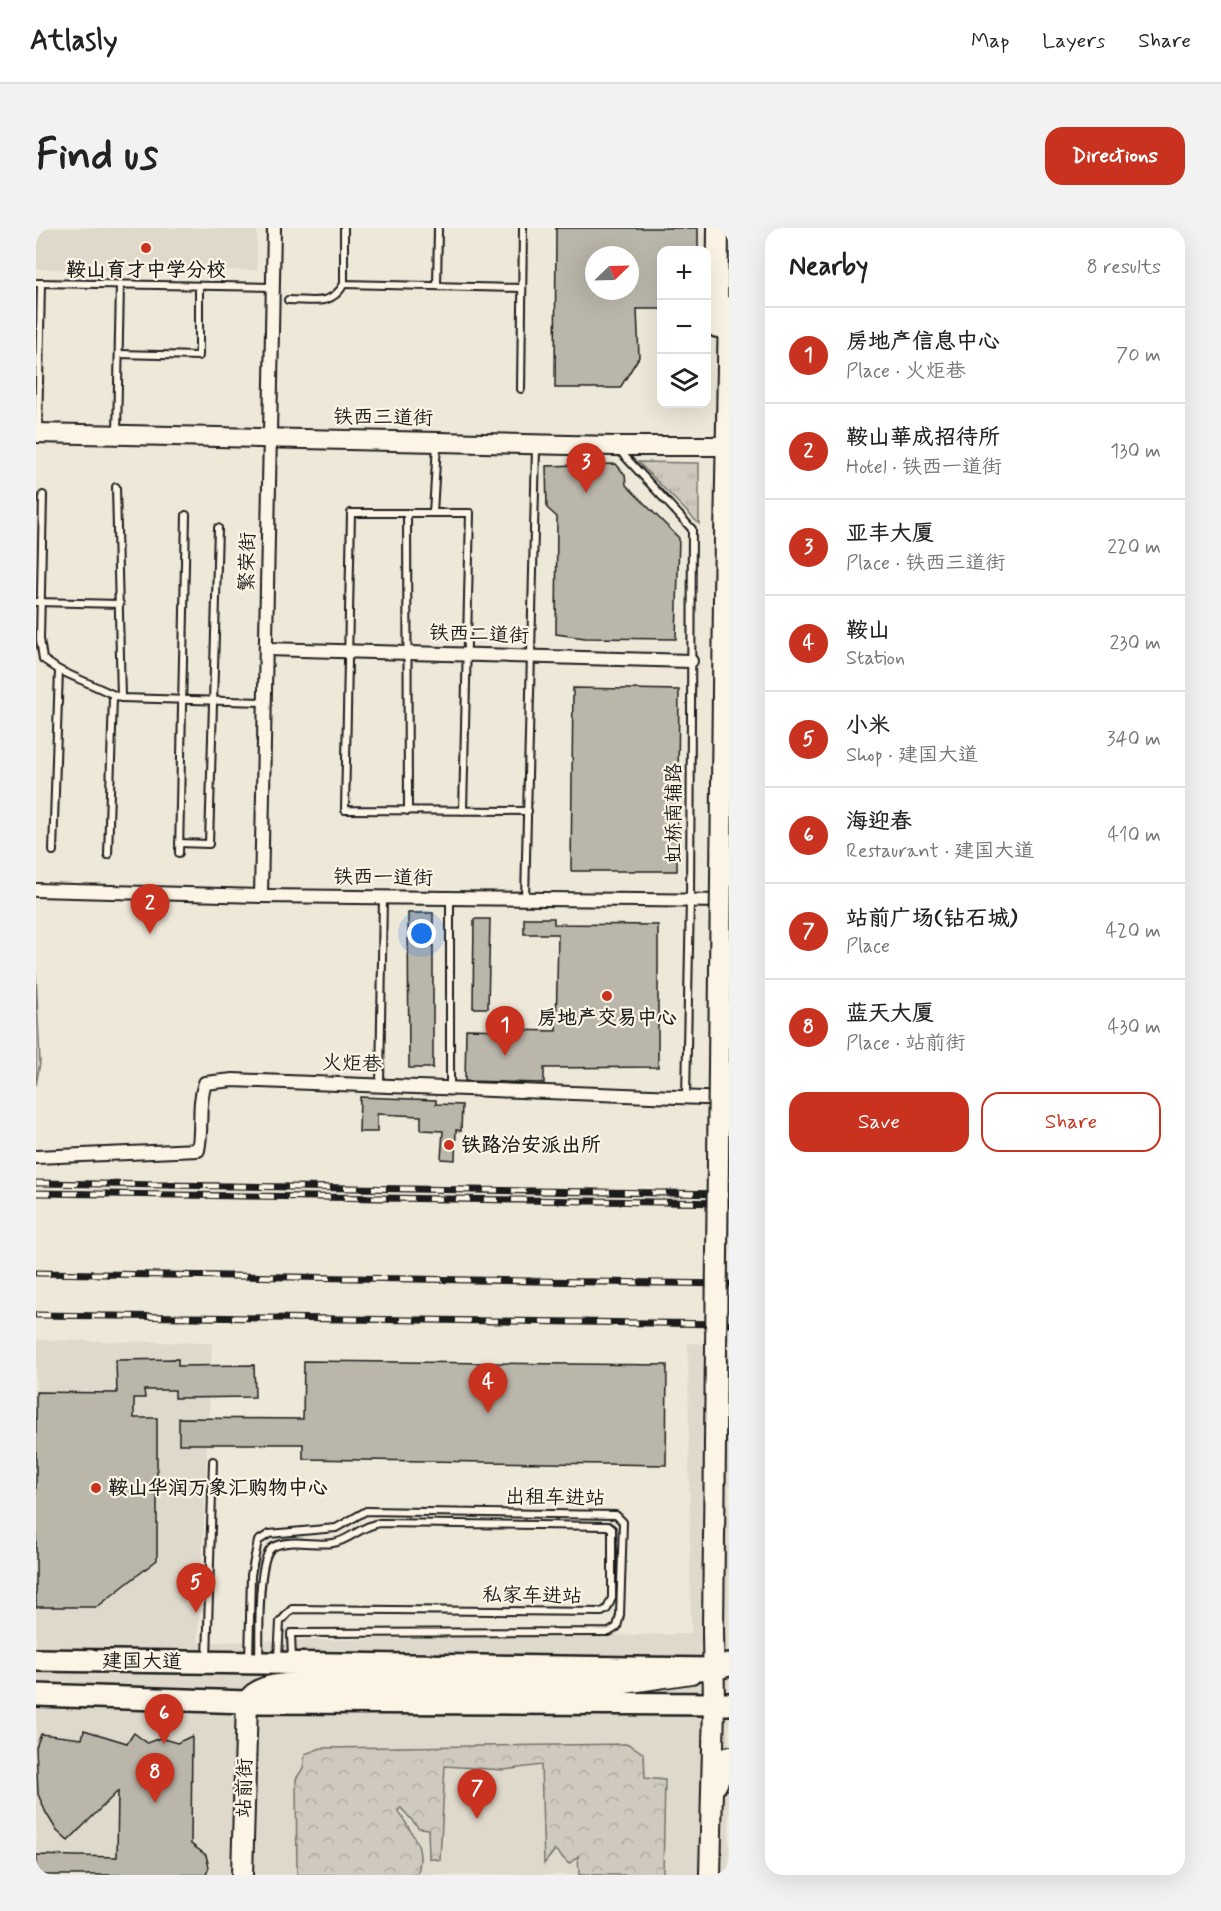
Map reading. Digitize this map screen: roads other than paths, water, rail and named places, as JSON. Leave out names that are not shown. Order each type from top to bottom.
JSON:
[{"type":"highway","name":"建国大道","points":[[36,1660],[269,1665],[721,1667]]},
{"type":"highway","name":"建国大道","points":[[36,1695],[247,1702],[722,1704]]},
{"type":"main road","points":[[710,1875],[712,1802],[722,1704],[721,1667],[713,1630],[726,576],[718,228]]},
{"type":"main road","points":[[723,446],[729,307]]},
{"type":"main road","name":"铁西三道街","points":[[37,433],[615,446],[723,446]]},
{"type":"main road","points":[[247,1702],[251,1695],[259,1690],[290,1684],[618,1684],[657,1680],[721,1667]]},
{"type":"main road","name":"站前街","points":[[242,1875],[247,1702]]},
{"type":"main road","points":[[712,1802],[729,1757]]},
{"type":"street","name":"繁荣街","points":[[261,896],[274,228]]},
{"type":"street","name":"铁西二道街","points":[[266,649],[690,661]]},
{"type":"street","name":"铁西一道街","points":[[36,890],[261,896],[729,901]]},
{"type":"street","name":"火炬巷","points":[[36,1157],[198,1150],[200,1096],[205,1083],[233,1080],[729,1099]]},
{"type":"lane","points":[[288,300],[326,301],[337,296],[344,284],[344,228]]},
{"type":"lane","points":[[437,286],[438,228]]},
{"type":"lane","points":[[521,389],[523,228]]},
{"type":"lane","points":[[37,433],[39,283],[273,287]]},
{"type":"lane","points":[[117,435],[120,284]]},
{"type":"lane","points":[[344,284],[522,288]]},
{"type":"lane","points":[[119,354],[199,356],[200,286]]},
{"type":"lane","points":[[433,513],[437,442]]},
{"type":"lane","points":[[525,899],[536,444]]},
{"type":"lane","name":"虹桥南辅路","points":[[615,446],[692,528],[690,899],[686,1097]]},
{"type":"lane","points":[[116,487],[121,698]]},
{"type":"lane","points":[[43,495],[38,602],[41,650],[44,659],[59,670],[113,697],[265,702]]},
{"type":"lane","points":[[463,811],[470,513],[351,513],[345,810],[408,811],[463,811],[528,811]]},
{"type":"lane","points":[[407,513],[408,811]]},
{"type":"lane","points":[[179,853],[186,515]]},
{"type":"lane","points":[[179,843],[209,844],[218,528]]},
{"type":"lane","points":[[38,602],[120,604]]},
{"type":"lane","points":[[53,851],[59,670]]},
{"type":"lane","points":[[108,855],[113,697]]},
{"type":"lane","points":[[380,1084],[382,897]]},
{"type":"lane","points":[[450,898],[450,1087]]},
{"type":"lane","points":[[207,1664],[213,1461]]},
{"type":"lane","name":"出租车进站","points":[[366,1511],[616,1515],[622,1522],[620,1615],[617,1627],[609,1632],[291,1633],[269,1665],[251,1575],[258,1541],[269,1534],[336,1528],[366,1511]]},
{"type":"lane","name":"私家车进站","points":[[380,1523],[608,1526],[612,1529],[612,1598],[608,1610],[602,1612],[292,1609],[280,1622],[269,1665],[262,1572],[265,1557],[272,1548],[284,1544],[336,1543],[365,1525],[380,1523]]},
{"type":"railway","points":[[36,1183],[729,1194]]},
{"type":"railway","points":[[36,1193],[729,1203]]},
{"type":"railway","points":[[36,1273],[729,1284]]},
{"type":"railway","points":[[36,1315],[729,1324]]},
{"type":"place","name":"鞍山育才中学分校","points":[[146,248]]},
{"type":"place","name":"亚丰大厦","points":[[586,493]]},
{"type":"place","name":"鞍山華成招待所","points":[[150,934]]},
{"type":"place","name":"房地产交易中心","points":[[607,996]]},
{"type":"place","name":"房地产信息中心","points":[[505,1056]]},
{"type":"place","name":"铁路治安派出所","points":[[449,1145]]},
{"type":"place","name":"鞍山","points":[[488,1413]]},
{"type":"place","name":"鞍山华润万象汇购物中心","points":[[96,1488]]},
{"type":"place","name":"小米","points":[[196,1613]]},
{"type":"place","name":"海迎春","points":[[164,1744]]},
{"type":"place","name":"蓝天大厦","points":[[155,1803]]},
{"type":"place","name":"站前广场(钻石城)","points":[[477,1819]]}]
